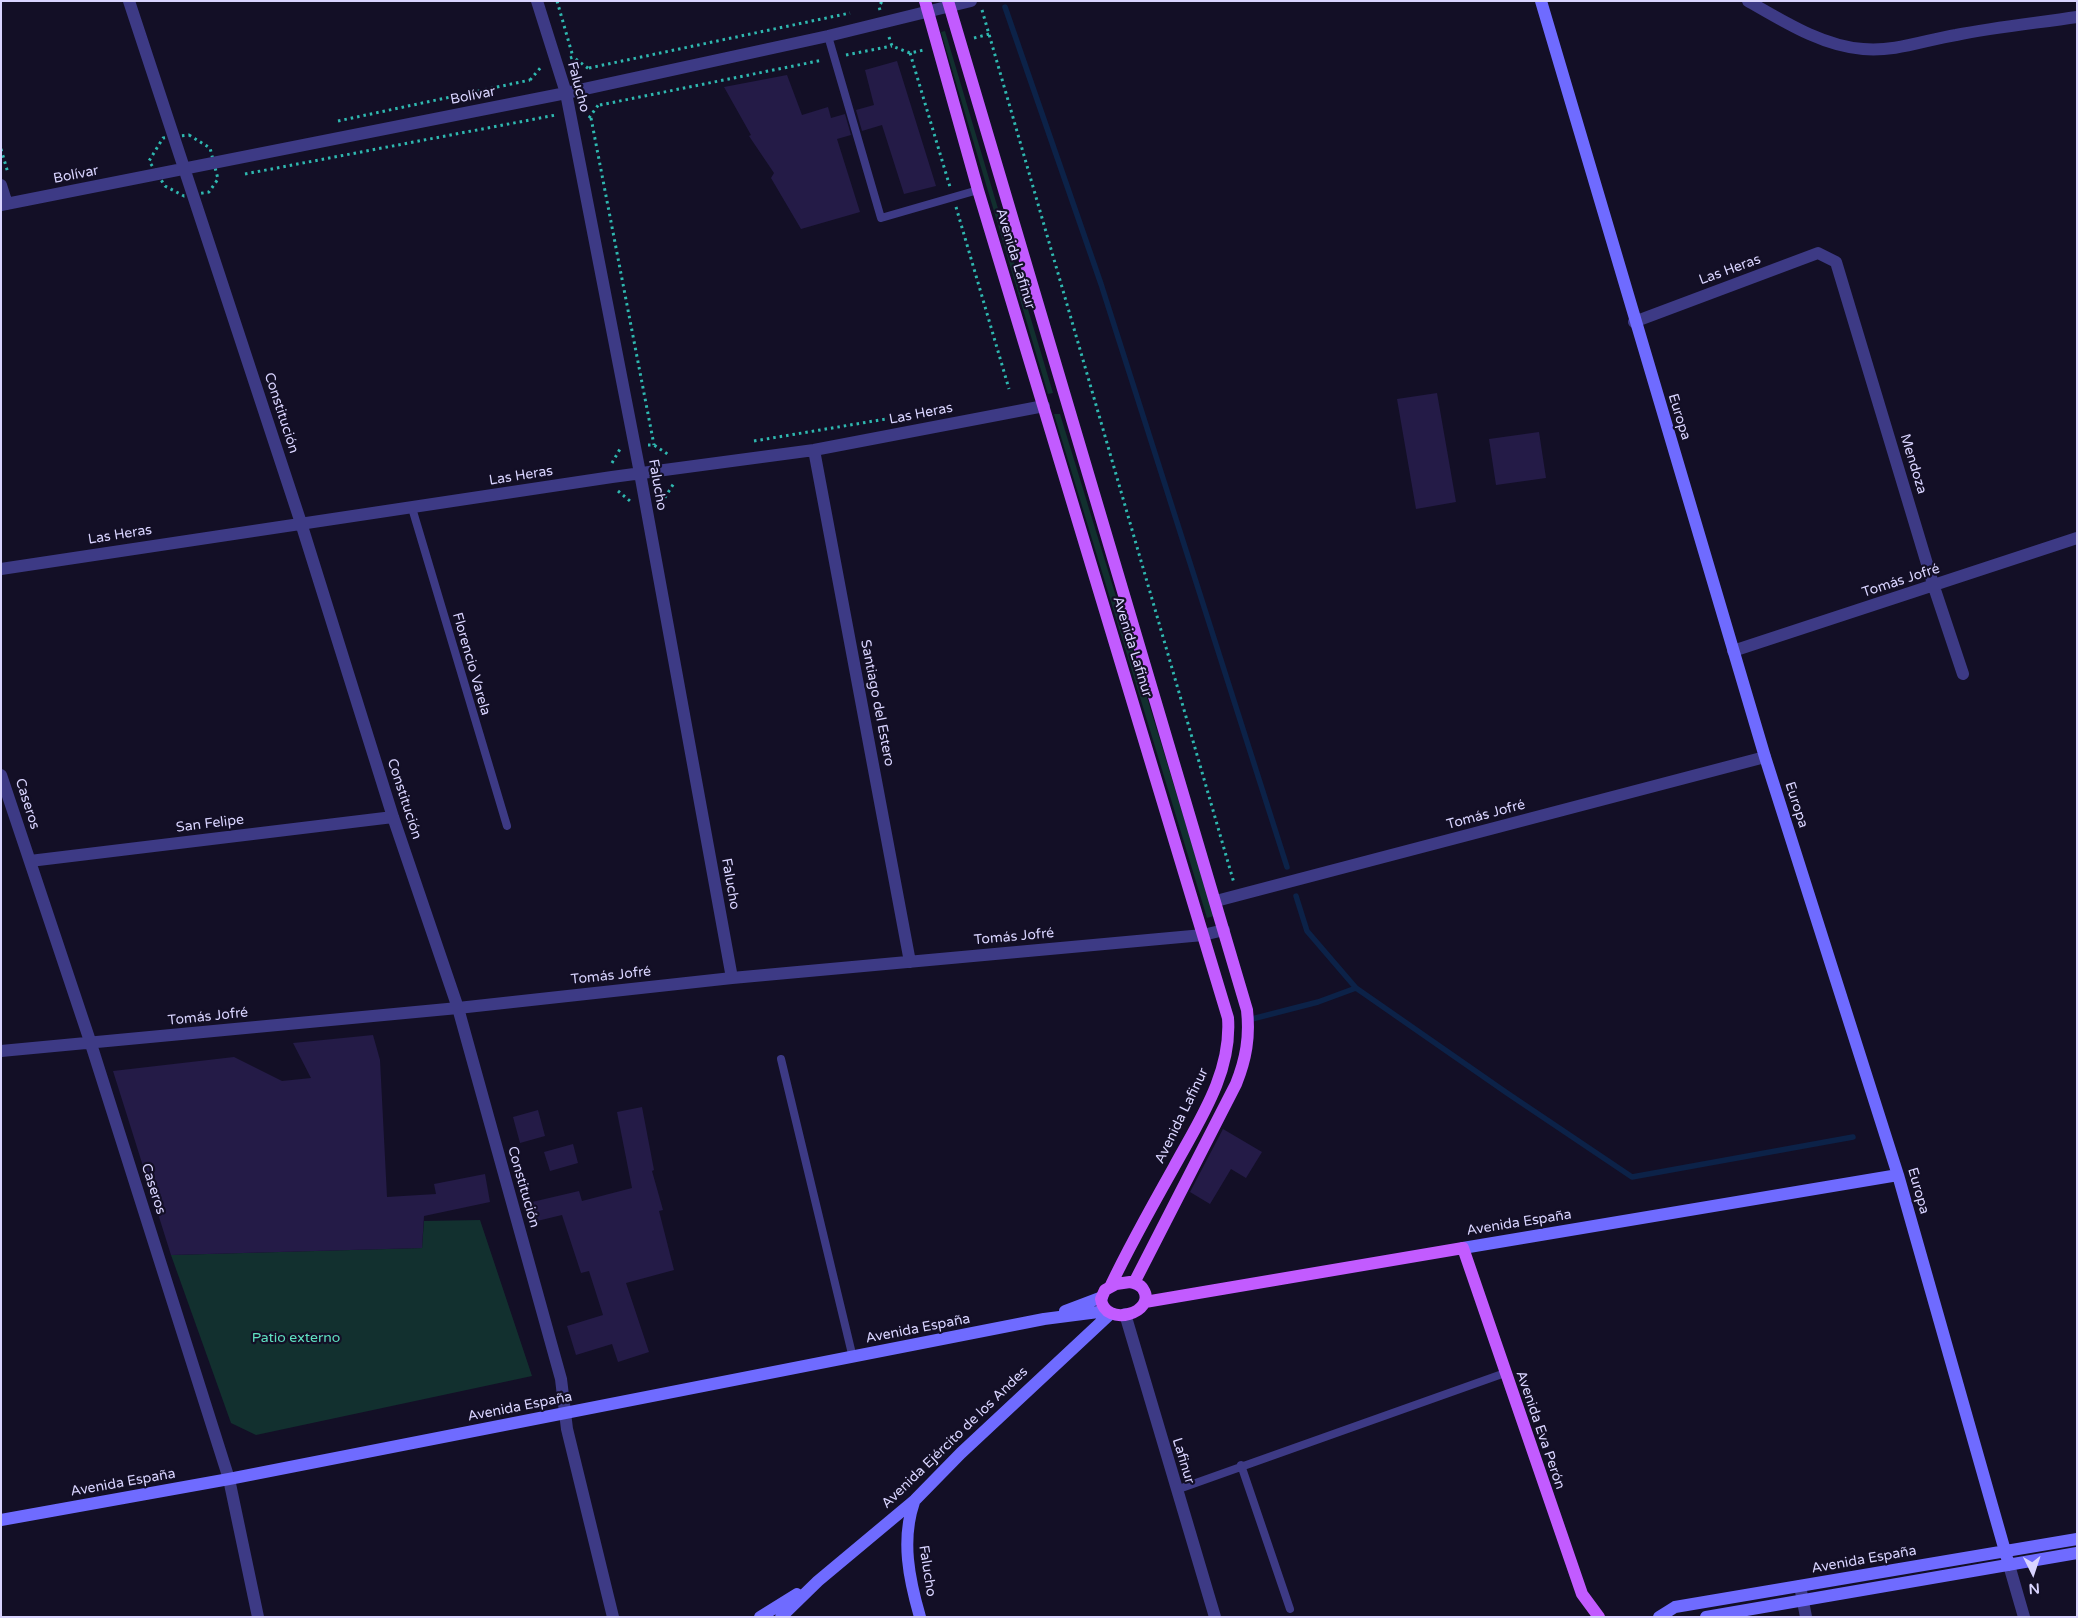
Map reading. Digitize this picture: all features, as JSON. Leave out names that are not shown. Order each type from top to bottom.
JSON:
[{"type":"main road","name":"Europa","points":[[1541,1],[1634,322],[1765,757],[1898,1175],[2009,1565]]},
{"type":"main road","name":"Avenida Lafinur","points":[[948,4],[1247,1010],[1248,1038],[1246,1054],[1236,1084],[1134,1283]]},
{"type":"main road","name":"Avenida Lafinur","points":[[926,7],[978,190],[1228,1018],[1228,1042],[1225,1059],[1213,1093],[1111,1286]]},
{"type":"main road","name":"Avenida España","points":[[1145,1302],[1898,1175]]},
{"type":"main road","name":"Avenida Eva Perón","points":[[1462,1248],[1582,1594],[1599,1617]]},
{"type":"main road","points":[[1134,1283],[1141,1286],[1145,1292],[1145,1302],[1139,1310],[1125,1314],[1108,1312],[1102,1304],[1105,1290],[1111,1286],[1134,1283]]},
{"type":"main road","name":"Avenida España","points":[[1044,1319],[1102,1297]]},
{"type":"main road","name":"Avenida España","points":[[1,1520],[229,1479],[1044,1319],[1108,1312]]},
{"type":"main road","name":"Avenida Ejército de los Andes","points":[[781,1617],[818,1581],[915,1500],[961,1453],[1108,1312]]},
{"type":"main road","name":"Falucho","points":[[915,1500],[909,1516],[906,1533],[910,1574],[920,1617]]},
{"type":"main road","name":"Avenida España","points":[[1659,1617],[1675,1607],[2077,1539]]},
{"type":"main road","points":[[1706,1617],[2077,1553]]},
{"type":"main road","name":"Avenida Ejército de los Andes","points":[[760,1617],[818,1581]]},
{"type":"street","name":"Constitución","points":[[129,1],[301,523],[393,817],[458,1008],[561,1380],[572,1448],[613,1617]]},
{"type":"street","name":"Falucho","points":[[537,1],[566,93],[640,473],[732,978]]},
{"type":"street","name":"Bolívar","points":[[4,205],[566,93],[828,36],[926,7],[971,1]]},
{"type":"street","points":[[1748,1],[1791,25],[1831,42],[1862,50],[1893,49],[1956,35],[2077,17]]},
{"type":"street","points":[[4,205],[5,181]]},
{"type":"street","name":"Las Heras","points":[[1634,322],[1818,254],[1836,262]]},
{"type":"street","name":"Mendoza","points":[[1836,262],[1934,586],[1963,674]]},
{"type":"street","name":"Las Heras","points":[[1,569],[640,473],[814,450],[1044,406]]},
{"type":"street","name":"Santiago del Estero","points":[[814,450],[910,962]]},
{"type":"street","name":"Tomás Jofré","points":[[1734,651],[2077,538]]},
{"type":"street","name":"Tomás Jofré","points":[[1216,901],[1765,757]]},
{"type":"street","name":"Caseros","points":[[1,775],[91,1044],[229,1479],[258,1617]]},
{"type":"street","name":"San Felipe","points":[[30,861],[393,817]]},
{"type":"street","name":"Tomás Jofré","points":[[1,1051],[458,1008],[732,978],[1203,934],[1224,930]]},
{"type":"street","name":"Lafinur","points":[[1125,1314],[1215,1617]]},
{"type":"street","name":"Europa","points":[[2009,1565],[2024,1617]]},
{"type":"street","points":[[1800,1586],[1806,1617]]},
{"type":"lane","points":[[828,36],[880,218],[978,190]]},
{"type":"lane","name":"Florencio Varela","points":[[412,508],[506,826]]},
{"type":"lane","points":[[781,1059],[853,1358]]},
{"type":"lane","points":[[1176,1490],[1505,1373]]},
{"type":"lane","points":[[1242,1465],[1290,1609]]},
{"type":"path","points":[[557,1],[573,57]]},
{"type":"path","points":[[980,1],[1238,896]]},
{"type":"path","points":[[589,68],[859,11]]},
{"type":"path","points":[[600,105],[892,46]]},
{"type":"path","points":[[910,53],[1009,389]]},
{"type":"path","points":[[336,121],[530,80]]},
{"type":"path","points":[[237,176],[559,114]]},
{"type":"path","points":[[591,118],[654,445]]},
{"type":"path","points":[[1,150],[5,181]]},
{"type":"path","points":[[218,179],[228,178]]},
{"type":"path","points":[[748,442],[886,419]]},
{"type":"green space","points":[[945,31],[1053,393],[1048,394],[941,32]]},
{"type":"green space","points":[[1054,414],[1060,414],[1214,916],[1207,918]]},
{"type":"green space","name":"Patio externo","points":[[480,1220],[532,1376],[256,1435],[231,1423],[171,1255],[422,1248],[424,1221]]},
{"type":"building","points":[[897,61],[936,186],[904,194],[882,125],[862,131],[856,110],[874,105],[865,70]]},
{"type":"building","points":[[787,75],[802,115],[828,107],[831,118],[845,114],[851,135],[837,139],[860,212],[801,229],[771,178],[774,173],[749,136],[751,135],[724,87]]},
{"type":"building","points":[[1437,393],[1456,502],[1416,509],[1397,399]]},
{"type":"building","points":[[1539,432],[1546,478],[1496,485],[1489,439]]},
{"type":"building","points":[[373,1035],[380,1060],[387,1197],[436,1194],[434,1184],[485,1174],[490,1202],[424,1216],[422,1248],[171,1255],[113,1071],[234,1057],[282,1081],[311,1078],[293,1043]]},
{"type":"building","points":[[642,1107],[654,1170],[652,1171],[663,1210],[659,1211],[674,1270],[626,1283],[649,1352],[618,1362],[612,1344],[576,1355],[567,1326],[603,1315],[589,1271],[581,1273],[562,1215],[537,1221],[532,1202],[579,1191],[582,1201],[632,1188],[617,1112]]},
{"type":"building","points":[[538,1110],[545,1136],[520,1143],[513,1117]]},
{"type":"building","points":[[1223,1129],[1262,1152],[1246,1178],[1231,1169],[1210,1204],[1190,1192]]},
{"type":"building","points":[[573,1144],[578,1163],[550,1171],[544,1152]]},
{"type":"waterway","points":[[1005,7],[1101,284],[1287,867]]},
{"type":"waterway","points":[[1296,896],[1307,931],[1356,988],[1632,1177],[1853,1137]]},
{"type":"waterway","points":[[1248,1020],[1318,1002],[1356,988]]}]
